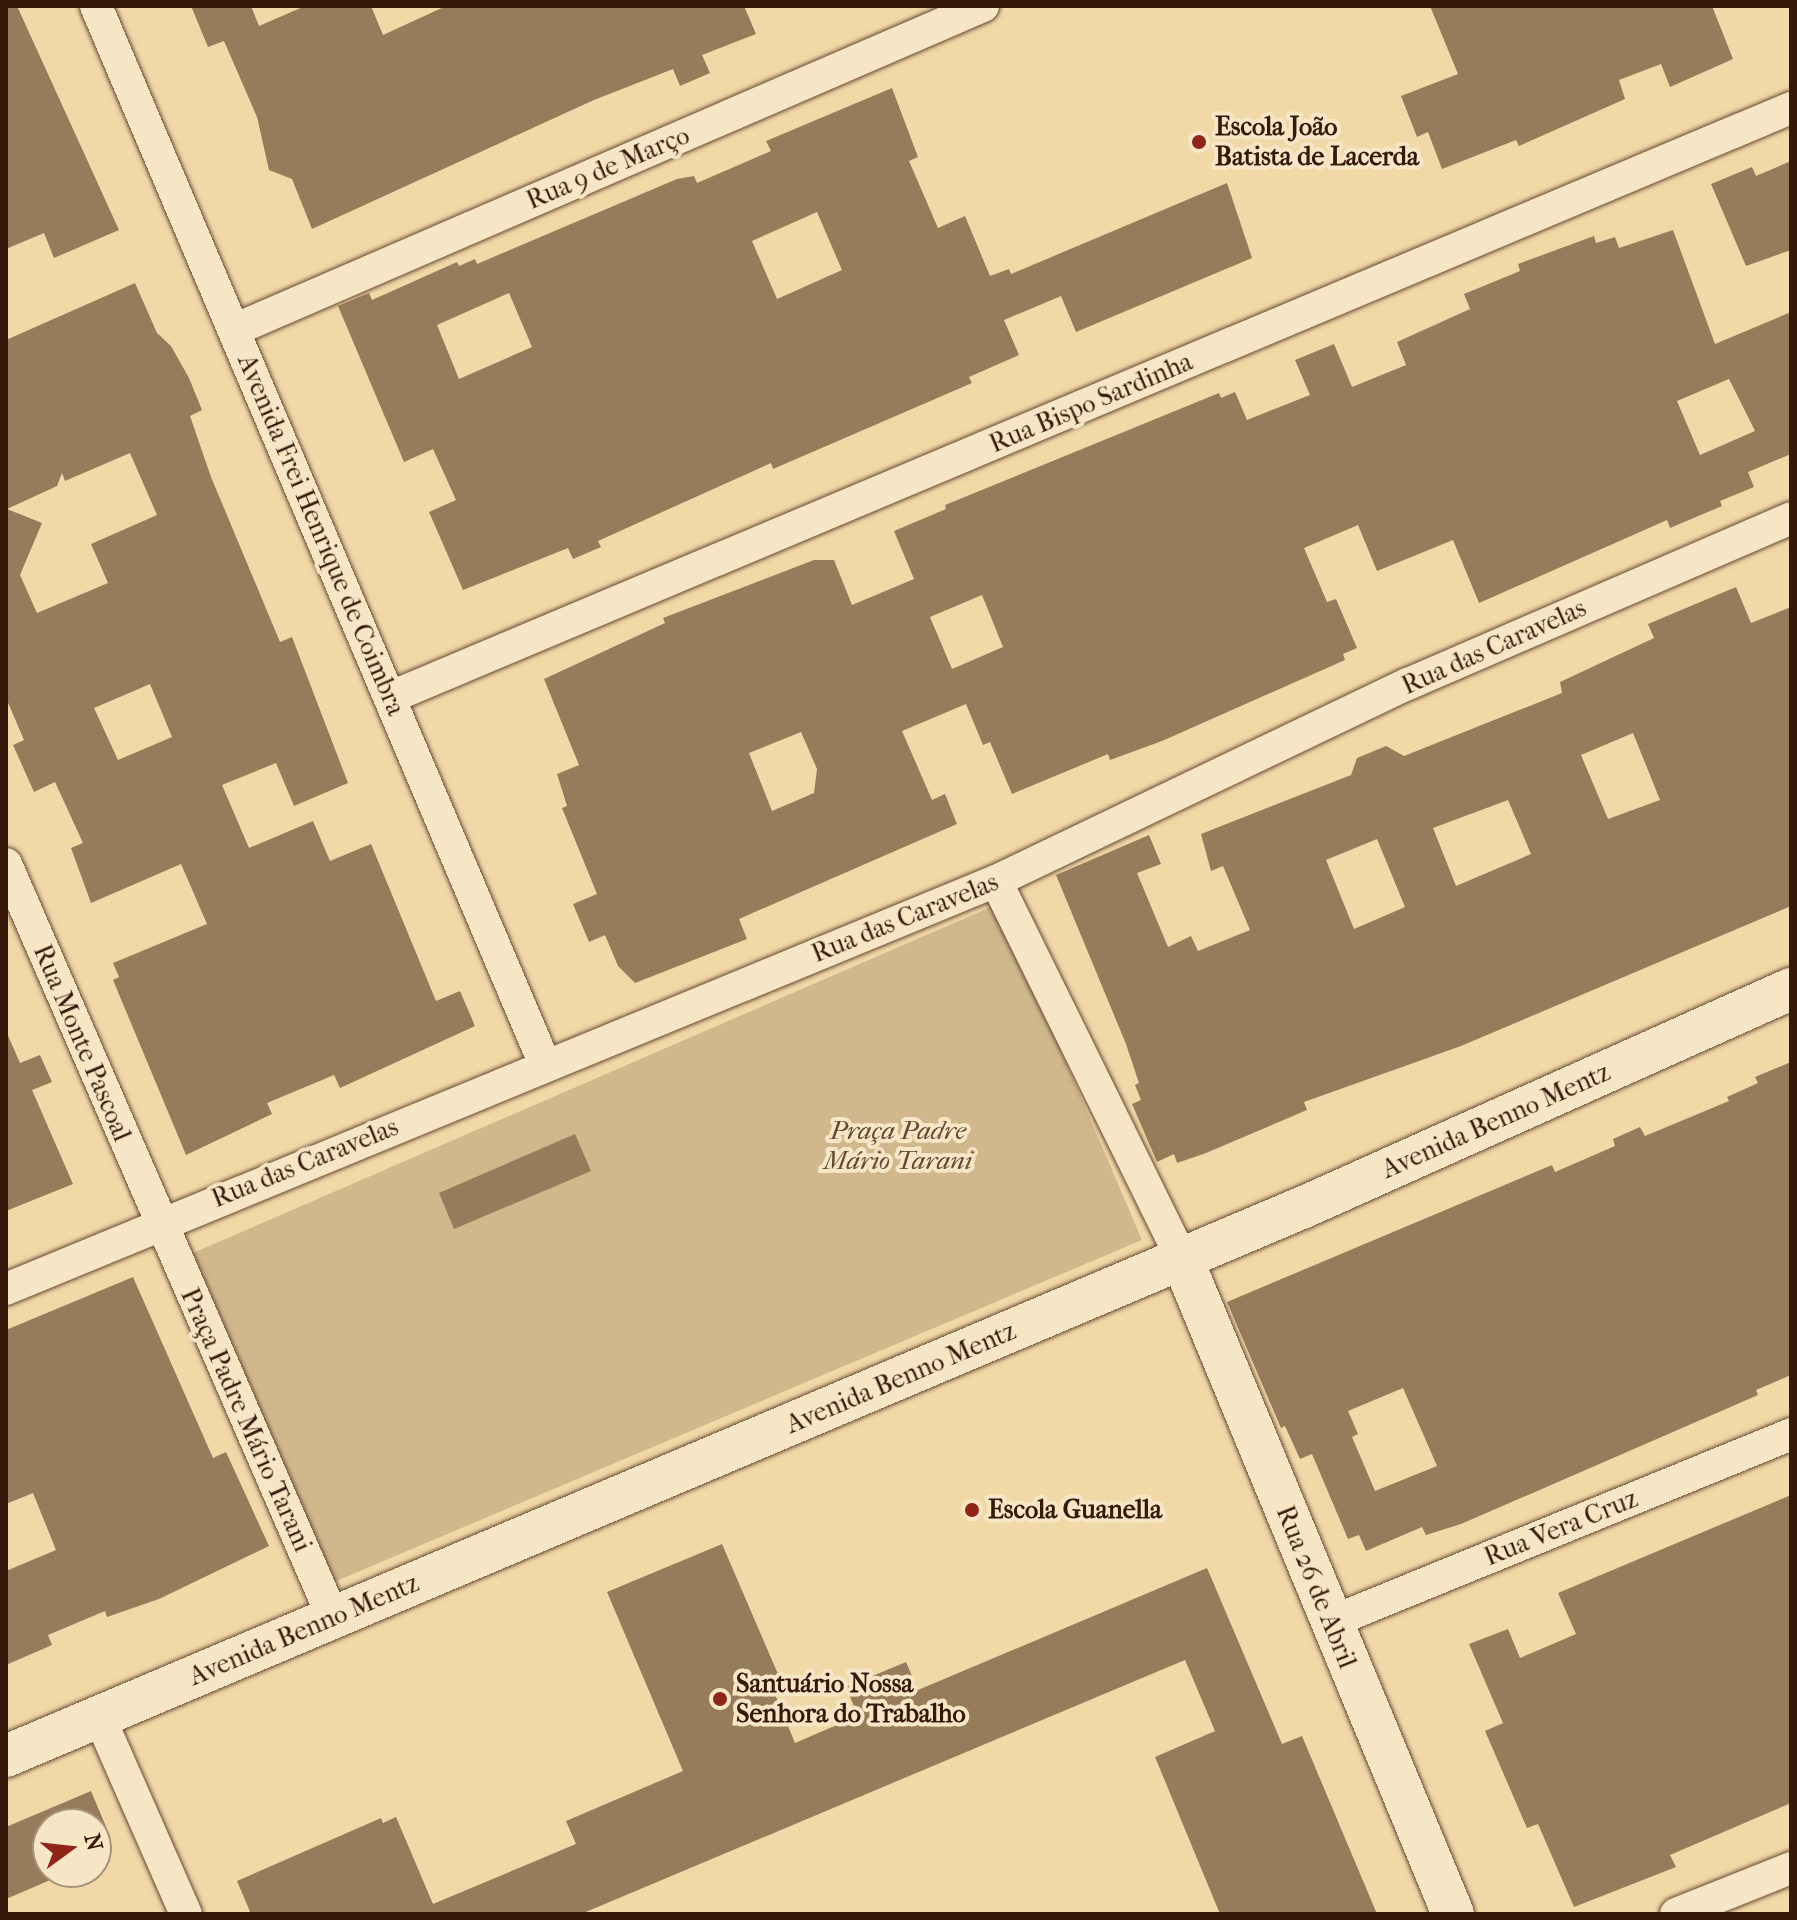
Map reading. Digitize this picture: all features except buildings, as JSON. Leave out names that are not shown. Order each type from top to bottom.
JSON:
[{"type":"street","name":"Avenida Frei Henrique de Coimbra","points":[[96,6],[545,1065]]},
{"type":"street","name":"Rua 9 de Março","points":[[234,330],[983,6]]},
{"type":"street","name":"Rua Bispo Sardinha","points":[[391,697],[1791,108]]},
{"type":"street","name":"Rua das Caravelas","points":[[6,1289],[159,1222],[996,881],[1408,684],[1791,518]]},
{"type":"street","name":"Rua Monte Pascoal","points":[[6,864],[159,1222]]},
{"type":"street","points":[[996,881],[1182,1259]]},
{"type":"street","name":"Avenida Benno Mentz","points":[[6,1756],[1182,1259],[1791,989]]},
{"type":"street","name":"Praça Padre Mário Tarani","points":[[159,1222],[333,1618]]},
{"type":"street","name":"Rua 26 de Abril","points":[[1182,1259],[1453,1914]]},
{"type":"street","name":"Rua Vera Cruz","points":[[1331,1622],[1791,1434]]},
{"type":"street","points":[[99,1716],[186,1914]]},
{"type":"street","points":[[1676,1914],[1791,1868]]},
{"type":"green space","name":"Praça Padre Mário Tarani","points":[[998,904],[1142,1240],[334,1582],[193,1253]]},
{"type":"place","name":"Escola João Batista de Lacerda","points":[[1199,142]]},
{"type":"place","name":"Escola Guanella","points":[[972,1510]]},
{"type":"place","name":"Santuário Nossa Senhora do Trabalho","points":[[720,1699]]}]
